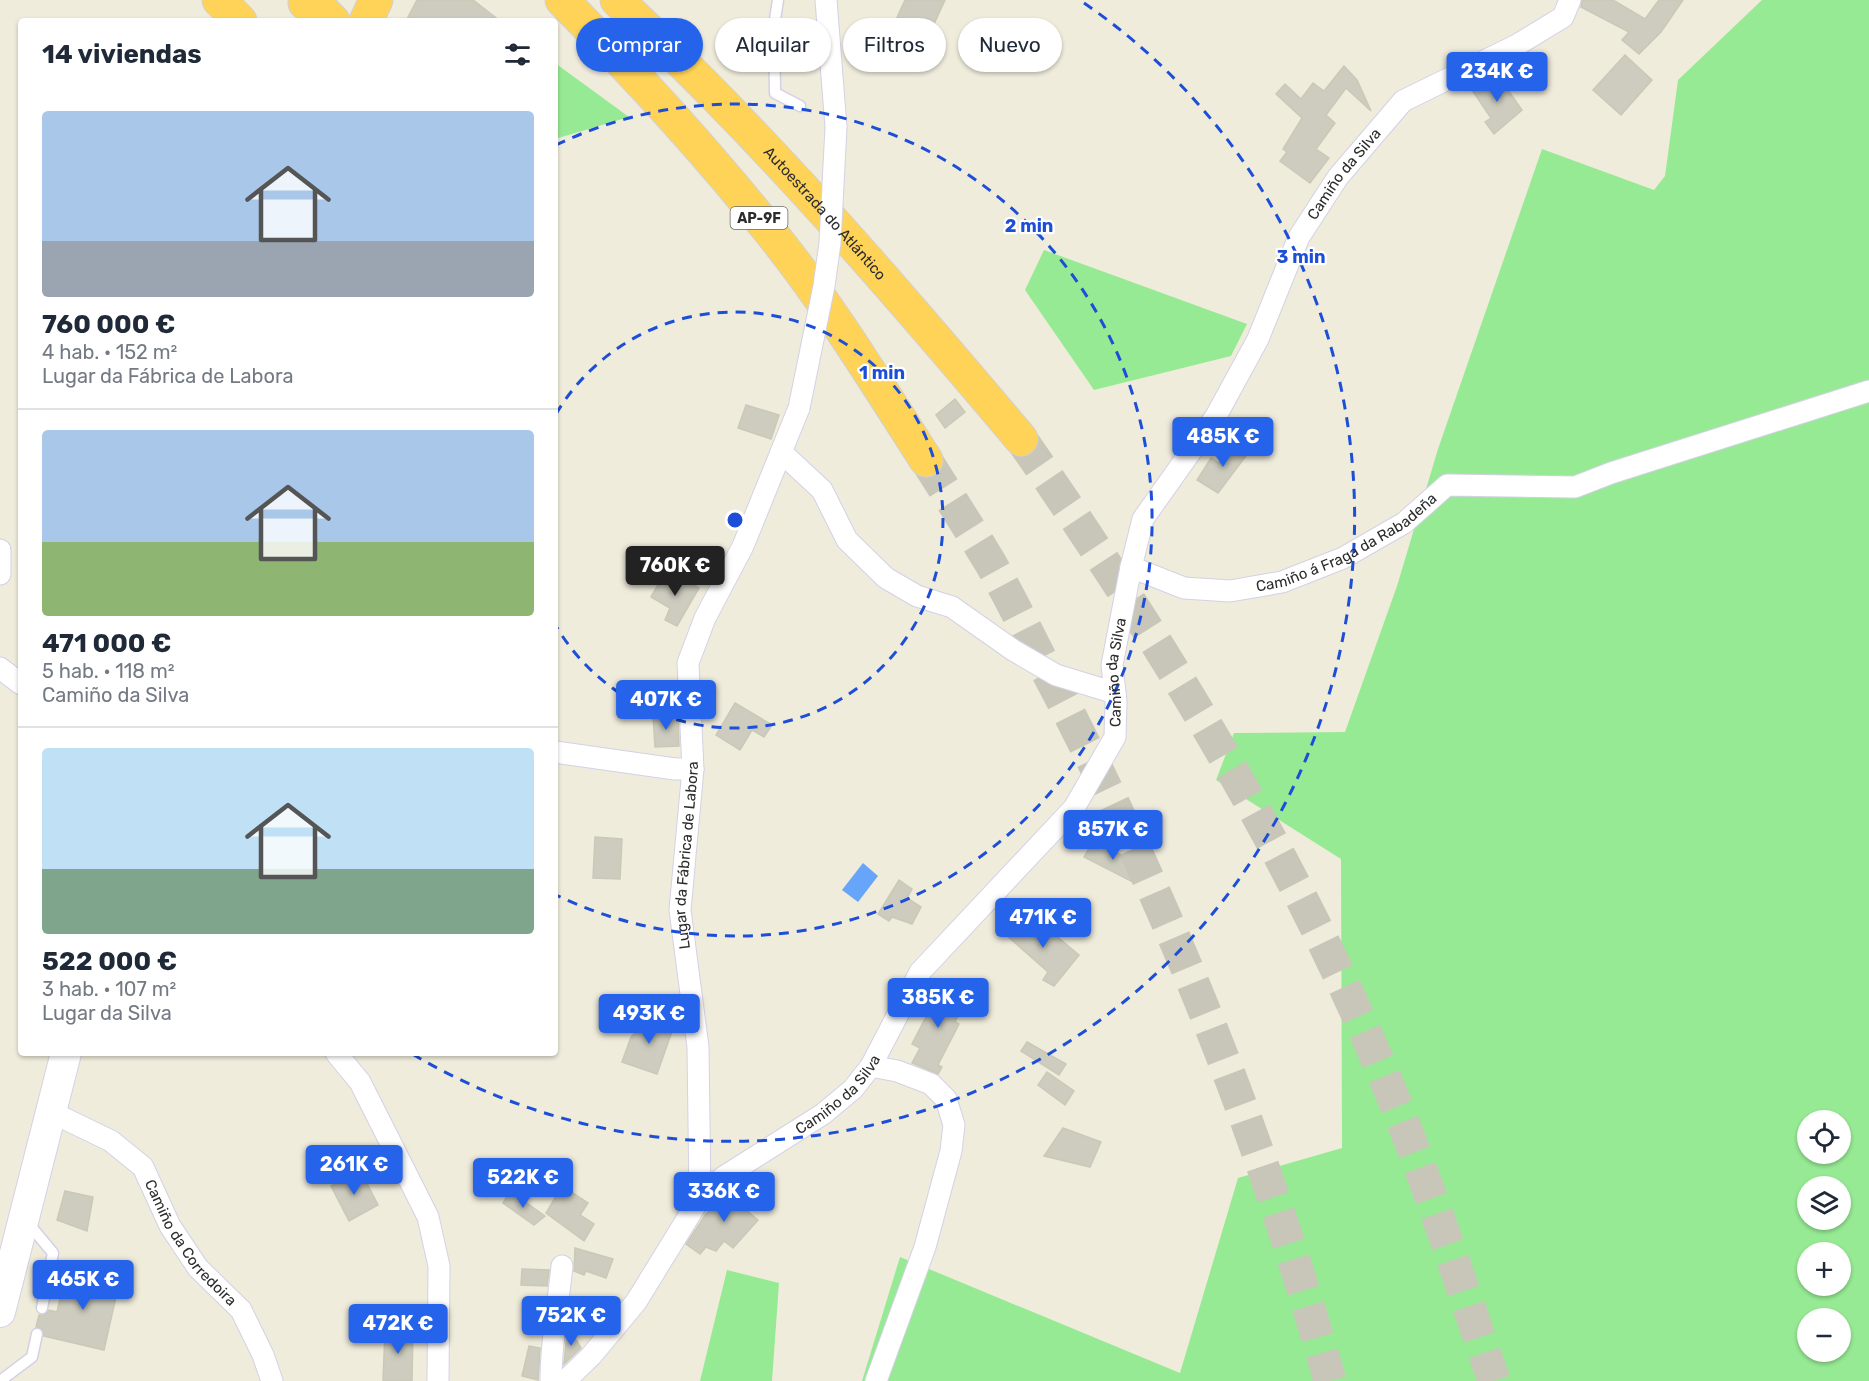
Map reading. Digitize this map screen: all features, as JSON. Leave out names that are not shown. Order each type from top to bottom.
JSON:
[{"type":"highway","points":[[219,0],[237,18]]},
{"type":"highway","points":[[367,18],[376,0]]},
{"type":"highway","points":[[542,0],[773,235]]},
{"type":"highway","name":"AP-9F","points":[[562,0],[648,86],[773,235],[849,342],[926,460]]},
{"type":"highway","name":"Autoestrada do Atlántico","points":[[617,0],[714,93],[797,180],[1021,439]]},
{"type":"highway","points":[[637,0],[797,180]]},
{"type":"highway","points":[[305,1],[321,9],[330,18]]},
{"type":"main road","points":[[359,18],[367,0]]},
{"type":"main road","points":[[376,18],[385,0]]},
{"type":"main road","points":[[0,1312],[65,1056]]},
{"type":"street","name":"Lugar da Fábrica de Labora","points":[[700,1198],[698,1047],[681,910],[693,769],[688,663],[705,618],[743,546],[799,408],[829,254],[835,189],[836,127],[826,0]]},
{"type":"street","name":"Camiño da Silva","points":[[565,1381],[591,1356],[636,1302],[700,1198],[725,1176],[823,1114],[854,1089],[871,1066],[920,972],[1074,808],[1115,737],[1115,693],[1112,665],[1143,519],[1216,416],[1258,339],[1299,237],[1338,177],[1403,101],[1517,45],[1563,17],[1570,0]]},
{"type":"street","name":"Camiño á Fraga da Rabadeña","points":[[1131,567],[1184,588],[1230,591],[1282,582],[1343,558],[1404,523],[1447,485],[1575,487],[1611,473],[1869,391]]},
{"type":"street","points":[[781,452],[822,490],[847,540],[886,578],[917,596],[952,607],[1013,650],[1056,675],[1115,693]]},
{"type":"street","points":[[0,550],[0,574]]},
{"type":"street","points":[[0,668],[18,682]]},
{"type":"street","points":[[558,752],[675,769],[693,769]]},
{"type":"street","points":[[338,1056],[360,1082],[428,1217],[439,1266],[438,1381]]},
{"type":"street","points":[[871,1066],[897,1071],[931,1084],[946,1099],[954,1125],[951,1151],[925,1247],[876,1381]]},
{"type":"street","name":"Camiño da Corredoira","points":[[51,1112],[111,1141],[142,1167],[170,1226],[198,1268],[241,1310],[263,1355],[272,1381]]},
{"type":"street","points":[[551,1381],[551,1340],[558,1310],[562,1266]]},
{"type":"street","points":[[551,1381],[591,1356]]},
{"type":"lane","points":[[778,0],[774,26],[775,93],[800,106]]},
{"type":"lane","points":[[24,1218],[53,1253],[42,1308]]},
{"type":"lane","points":[[0,1381],[32,1357],[36,1334]]},
{"type":"green space","points":[[1762,0],[1869,0],[1869,1381],[862,1381],[900,1257],[1180,1373],[1238,1178],[1342,1148],[1341,859],[1216,780],[1234,733],[1345,732],[1397,586],[1438,449],[1542,149],[1654,190],[1665,176],[1678,80]]},
{"type":"green space","points":[[558,65],[629,117],[558,138]]},
{"type":"green space","points":[[1044,250],[1247,324],[1231,356],[1094,390],[1025,290]]},
{"type":"green space","points":[[727,1270],[779,1283],[772,1381],[700,1381]]},
{"type":"water","points":[[863,863],[878,876],[858,902],[842,890]]},
{"type":"building","points":[[417,0],[473,0],[496,18],[408,18]]},
{"type":"building","points":[[905,0],[945,0],[937,18],[897,18]]},
{"type":"building","points":[[1582,0],[1613,0],[1645,19],[1659,0],[1683,0],[1661,32],[1639,54],[1622,40],[1629,32],[1581,7]]},
{"type":"building","points":[[1625,55],[1652,80],[1621,115],[1593,90]]},
{"type":"building","points":[[1344,66],[1357,80],[1371,111],[1346,88],[1326,115],[1335,123],[1316,149],[1329,158],[1310,183],[1280,161],[1287,152],[1283,149],[1302,118],[1276,94],[1285,84],[1301,99],[1313,83],[1324,91]]},
{"type":"building","points":[[1499,77],[1522,110],[1494,134],[1485,122],[1491,118],[1472,90],[1487,80],[1489,83]]},
{"type":"building","points":[[955,399],[965,412],[945,428],[936,415]]},
{"type":"building","points":[[746,405],[779,415],[771,439],[738,428]]},
{"type":"building","points":[[1233,441],[1249,452],[1218,493],[1197,480],[1211,458],[1219,463]]},
{"type":"building","points":[[663,576],[673,581],[684,579],[699,588],[677,626],[665,620],[670,608],[651,597]]},
{"type":"building","points":[[735,703],[772,725],[764,737],[752,730],[740,750],[716,735]]},
{"type":"building","points":[[678,715],[679,746],[655,747],[653,716]]},
{"type":"building","points":[[595,837],[622,839],[620,879],[593,878]]},
{"type":"building","points":[[1093,841],[1142,865],[1133,882],[1084,857]]},
{"type":"building","points":[[899,880],[912,889],[907,898],[921,907],[912,924],[892,917],[889,921],[878,914]]},
{"type":"building","points":[[1022,914],[1050,937],[1054,934],[1079,955],[1054,986],[1043,980],[1048,972],[1005,934]]},
{"type":"building","points":[[943,984],[967,997],[955,1022],[959,1024],[938,1065],[942,1067],[938,1074],[912,1063],[920,1048],[912,1044]]},
{"type":"building","points":[[653,1016],[675,1023],[657,1074],[622,1062],[631,1037]]},
{"type":"building","points":[[1027,1042],[1066,1064],[1059,1075],[1021,1051]]},
{"type":"building","points":[[1047,1072],[1074,1091],[1065,1105],[1038,1085]]},
{"type":"building","points":[[1063,1128],[1101,1142],[1090,1167],[1044,1156]]},
{"type":"building","points":[[360,1170],[378,1205],[349,1221],[331,1186]]},
{"type":"building","points":[[744,1182],[754,1190],[739,1204],[758,1220],[733,1248],[724,1241],[716,1251],[706,1247],[700,1254],[686,1244],[706,1214]]},
{"type":"building","points":[[562,1186],[588,1203],[580,1215],[594,1224],[584,1241],[546,1213]]},
{"type":"building","points":[[65,1191],[93,1197],[87,1231],[57,1220]]},
{"type":"building","points":[[510,1191],[545,1216],[534,1225],[503,1203]]},
{"type":"building","points":[[575,1248],[613,1259],[606,1278],[586,1271],[584,1275],[574,1271]]},
{"type":"building","points":[[74,1269],[120,1279],[104,1350],[44,1336],[42,1329],[36,1327],[39,1315],[45,1315],[49,1310],[57,1312],[63,1285],[69,1286]]},
{"type":"building","points":[[522,1269],[549,1270],[547,1286],[521,1285]]},
{"type":"building","points":[[385,1329],[413,1330],[412,1381],[383,1381]]},
{"type":"building","points":[[569,1329],[581,1348],[564,1364],[567,1333]]},
{"type":"building","points":[[529,1346],[540,1348],[538,1380],[522,1376]]},
{"type":"tunnel","points":[[1021,439],[1122,589],[1217,743],[1303,902],[1343,983],[1396,1105],[1440,1222],[1494,1381]]},
{"type":"tunnel","points":[[926,460],[991,564],[1017,612],[1140,860],[1212,1030],[1245,1117],[1276,1204],[1330,1381]]}]
